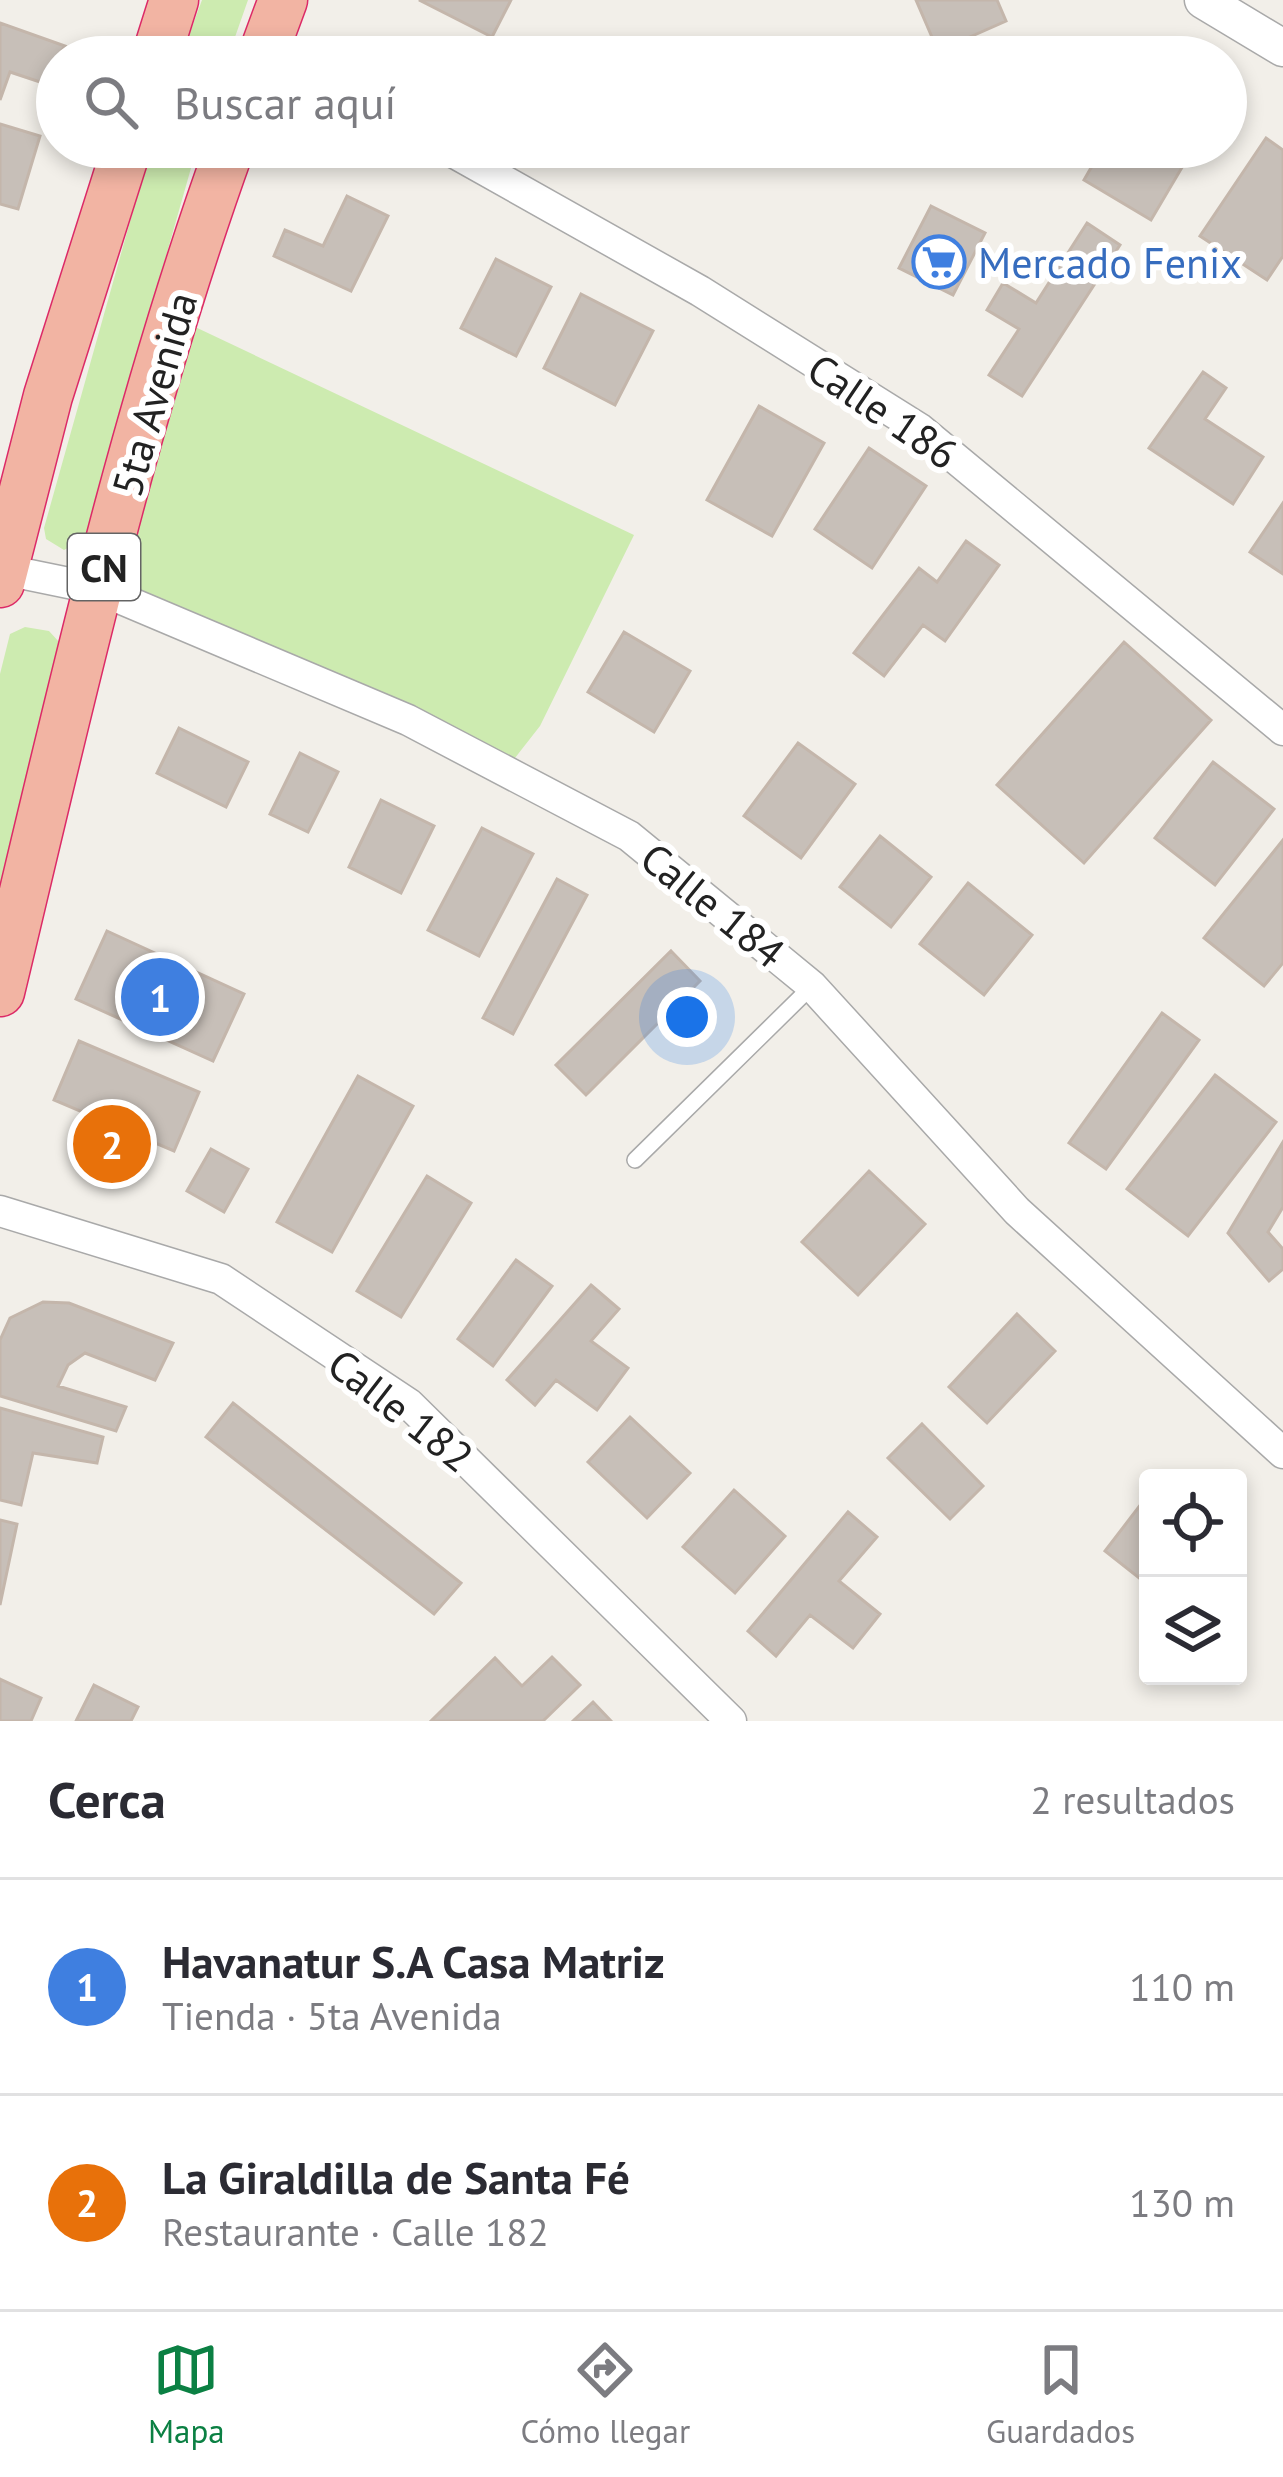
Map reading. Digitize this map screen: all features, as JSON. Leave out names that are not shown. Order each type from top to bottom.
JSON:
[{"type":"highway","points":[[163,36],[174,0]]},
{"type":"highway","name":"CN","points":[[1,574],[48,396],[120,168]]},
{"type":"highway","name":"5ta Avenida","points":[[0,992],[98,589],[174,317],[223,168]]},
{"type":"street","points":[[1203,0],[1283,49]]},
{"type":"street","name":"Calle 186","points":[[481,168],[700,291],[920,429],[1283,730]]},
{"type":"street","name":"Calle 184","points":[[1,574],[98,589],[407,720],[629,836],[812,986],[1017,1211],[1283,1453]]},
{"type":"street","name":"Calle 182","points":[[0,1211],[221,1280],[409,1404],[731,1721]]},
{"type":"lane","points":[[635,1160],[812,986]]},
{"type":"green space","points":[[202,0],[248,0],[235,36],[189,36]]},
{"type":"green space","points":[[145,168],[191,168],[86,538],[64,550],[46,539],[44,528]]},
{"type":"green space","points":[[174,317],[634,535],[540,726],[504,772],[98,589]]},
{"type":"green space","points":[[25,627],[49,631],[60,643],[0,912],[0,674],[10,634]]},
{"type":"building","points":[[419,0],[511,0],[490,36]]},
{"type":"building","points":[[916,0],[997,0],[1006,21],[972,36],[932,36]]},
{"type":"building","points":[[0,23],[37,36],[36,81],[10,72],[0,100]]},
{"type":"building","points":[[0,124],[36,135],[36,149],[18,209],[0,204]]},
{"type":"building","points":[[1266,138],[1283,150],[1283,256],[1267,280],[1200,236]]},
{"type":"building","points":[[1091,168],[1182,168],[1151,220],[1084,180]]},
{"type":"building","points":[[347,196],[388,216],[351,291],[274,256],[285,230],[323,246]]},
{"type":"building","points":[[931,206],[985,233],[953,295],[899,268]]},
{"type":"building","points":[[1087,223],[1120,245],[1022,396],[989,375],[1019,329],[987,310],[1003,283],[1036,303]]},
{"type":"building","points":[[496,259],[551,287],[516,356],[461,328]]},
{"type":"building","points":[[581,294],[653,331],[615,405],[544,368]]},
{"type":"building","points":[[1203,372],[1226,388],[1205,419],[1263,457],[1233,504],[1149,448]]},
{"type":"building","points":[[759,406],[824,443],[772,536],[707,500]]},
{"type":"building","points":[[869,448],[926,486],[872,568],[815,529]]},
{"type":"building","points":[[1283,503],[1283,574],[1250,552]]},
{"type":"building","points":[[966,541],[999,565],[945,641],[923,625],[884,676],[854,653],[919,568],[937,582]]},
{"type":"building","points":[[624,632],[690,671],[654,732],[588,692]]},
{"type":"building","points":[[1124,642],[1211,720],[1084,863],[997,785]]},
{"type":"building","points":[[179,728],[248,762],[226,807],[157,773]]},
{"type":"building","points":[[798,743],[855,784],[801,858],[744,816]]},
{"type":"building","points":[[300,753],[338,772],[308,832],[270,814]]},
{"type":"building","points":[[1213,762],[1274,809],[1215,885],[1155,838]]},
{"type":"building","points":[[381,800],[434,826],[401,893],[349,867]]},
{"type":"building","points":[[482,828],[533,854],[479,956],[428,930]]},
{"type":"building","points":[[880,836],[931,877],[891,927],[840,887]]},
{"type":"building","points":[[1283,840],[1283,963],[1264,986],[1204,938]]},
{"type":"building","points":[[557,879],[587,895],[513,1034],[483,1018]]},
{"type":"building","points":[[968,883],[1032,935],[984,995],[920,944]]},
{"type":"building","points":[[107,931],[244,994],[213,1061],[76,999]]},
{"type":"building","points":[[671,951],[700,981],[586,1095],[556,1065]]},
{"type":"building","points":[[1162,1013],[1199,1040],[1106,1169],[1069,1143]]},
{"type":"building","points":[[79,1041],[199,1092],[174,1151],[54,1100]]},
{"type":"building","points":[[1215,1075],[1276,1122],[1188,1236],[1127,1189]]},
{"type":"building","points":[[358,1076],[413,1106],[332,1252],[277,1222]]},
{"type":"building","points":[[1283,1142],[1283,1207],[1268,1232],[1283,1249],[1283,1269],[1269,1281],[1228,1233]]},
{"type":"building","points":[[211,1149],[248,1169],[224,1212],[187,1191]]},
{"type":"building","points":[[869,1171],[925,1224],[858,1295],[802,1242]]},
{"type":"building","points":[[427,1176],[471,1203],[401,1317],[357,1291]]},
{"type":"building","points":[[516,1260],[552,1286],[493,1366],[458,1339]]},
{"type":"building","points":[[591,1285],[619,1309],[591,1341],[628,1368],[597,1410],[556,1380],[535,1405],[507,1380]]},
{"type":"building","points":[[43,1302],[69,1303],[173,1343],[155,1380],[85,1353],[68,1365],[58,1386],[126,1407],[116,1431],[0,1396],[0,1340],[10,1318]]},
{"type":"building","points":[[1017,1314],[1055,1351],[987,1423],[949,1387]]},
{"type":"building","points":[[233,1403],[461,1583],[434,1614],[206,1437]]},
{"type":"building","points":[[0,1408],[103,1437],[97,1463],[33,1453],[21,1505],[0,1500]]},
{"type":"building","points":[[630,1417],[690,1473],[647,1518],[588,1462]]},
{"type":"building","points":[[922,1424],[983,1486],[950,1519],[888,1458]]},
{"type":"building","points":[[734,1490],[785,1536],[735,1593],[683,1547]]},
{"type":"building","points":[[1139,1507],[1139,1578],[1105,1551]]},
{"type":"building","points":[[848,1512],[877,1537],[839,1581],[880,1614],[853,1648],[810,1615],[776,1656],[748,1631]]},
{"type":"building","points":[[0,1520],[17,1524],[0,1605]]},
{"type":"building","points":[[552,1657],[580,1685],[543,1721],[431,1721],[495,1658],[522,1686]]},
{"type":"building","points":[[0,1679],[41,1698],[31,1721],[0,1721]]},
{"type":"building","points":[[94,1685],[138,1707],[131,1721],[76,1721]]},
{"type":"building","points":[[593,1702],[611,1721],[573,1721]]},
{"type":"place","name":"Mercado Fenix","points":[[939,262]]},
{"type":"place","name":"Havanatur S.A Casa Matriz","points":[[160,997]]},
{"type":"place","name":"La Giraldilla de Santa Fé","points":[[112,1144]]}]
